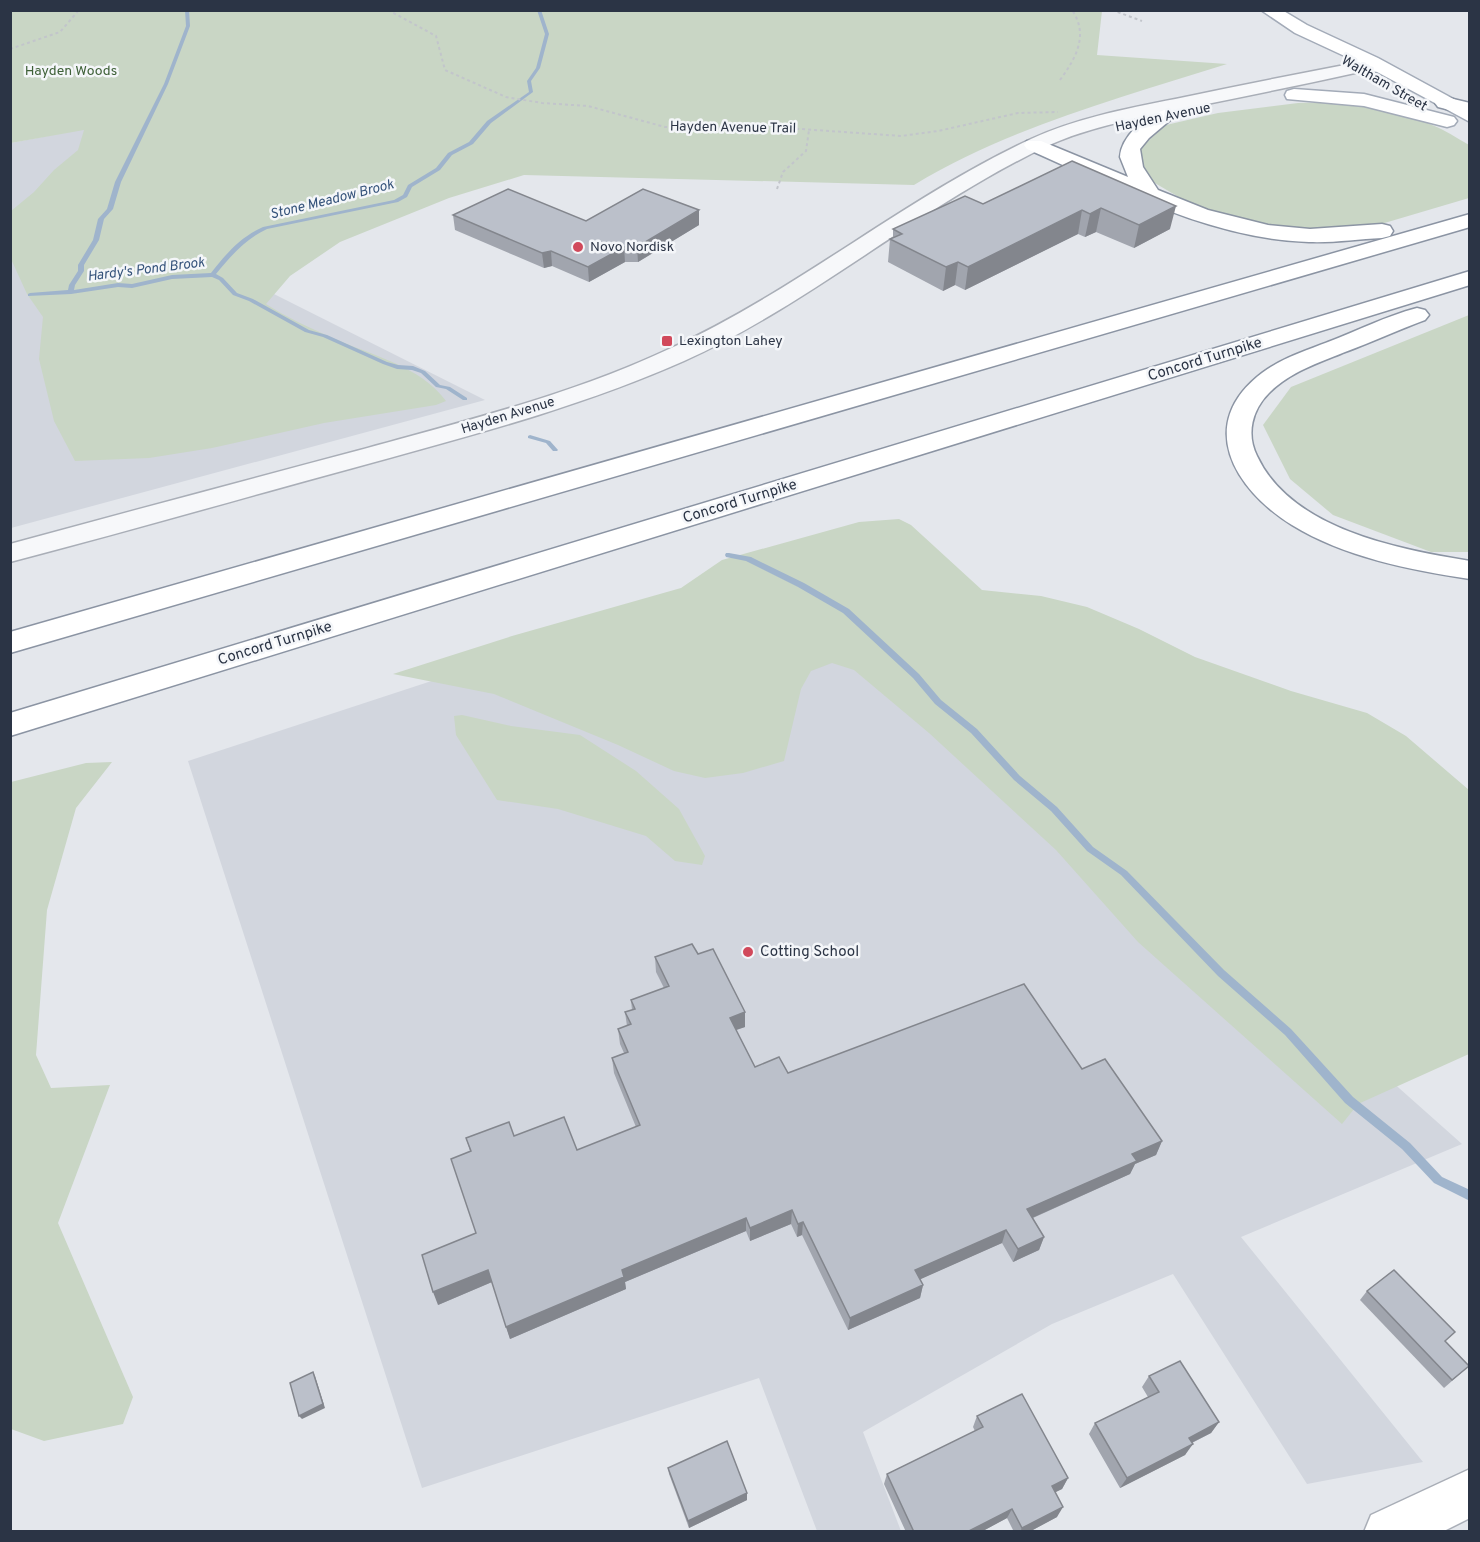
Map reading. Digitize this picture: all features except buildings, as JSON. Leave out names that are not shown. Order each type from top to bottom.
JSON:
[{"type":"main road","name":"Waltham Street","points":[[1269,10],[1368,70],[1446,112],[1470,134]]},
{"type":"main road","name":"Waltham Street","points":[[1301,29],[1368,70]]},
{"type":"main road","points":[[1294,95],[1364,100],[1446,112],[1470,109]]},
{"type":"main road","name":"Waltham Street","points":[[1446,112],[1470,116]]},
{"type":"main road","points":[[1149,192],[1132,169],[1130,151],[1140,135],[1165,116]]},
{"type":"main road","points":[[1041,148],[1212,220],[1247,229],[1289,234],[1352,234],[1470,219]]},
{"type":"main road","points":[[10,643],[1470,219]]},
{"type":"main road","name":"Concord Turnpike","points":[[10,725],[1470,278]]},
{"type":"main road","points":[[1470,294],[1306,359],[1279,372],[1261,386],[1246,404],[1238,423],[1238,437],[1244,460],[1258,482],[1282,504],[1310,523],[1374,551],[1470,570]]},
{"type":"main road","points":[[1388,1532],[1470,1493]]},
{"type":"street","name":"Hayden Avenue","points":[[1041,148],[1165,116],[1330,87],[1368,70]]},
{"type":"street","name":"Hayden Avenue","points":[[10,553],[480,425],[607,384],[677,355],[752,317],[800,288],[926,204],[965,182],[1041,148],[1071,130],[1142,111],[1368,70]]},
{"type":"path","points":[[10,49],[60,32],[79,10]]},
{"type":"path","name":"Hayden Avenue Trail","points":[[388,10],[436,36],[445,70],[504,96],[584,106],[665,127],[808,130],[901,136],[938,131],[1018,113],[1065,113]]},
{"type":"path","points":[[1060,80],[1072,63],[1078,49],[1081,29],[1079,19],[1072,10]]},
{"type":"path","points":[[1112,10],[1142,21]]},
{"type":"path","points":[[777,189],[783,172],[806,151],[808,130]]},
{"type":"shaded area","points":[[277,92],[222,268],[485,400],[11,528],[11,143]]},
{"type":"shaded area","name":"Cotting School","points":[[763,572],[905,649],[1462,1144],[1241,1237],[1423,1462],[1307,1484],[1173,1274],[1052,1324],[863,1432],[901,1531],[817,1531],[759,1378],[422,1488],[188,761]]},
{"type":"green space","name":"Hayden Woods","points":[[11,11],[1102,11],[1097,55],[1227,64],[1106,102],[1027,130],[988,146],[914,185],[524,175],[449,198],[340,242],[290,276],[266,304],[316,330],[409,370],[435,389],[446,401],[436,405],[324,423],[212,448],[149,458],[75,461],[54,421],[39,359],[43,317],[27,294],[11,259],[11,211],[78,150],[84,130],[11,143]]},
{"type":"green space","points":[[1298,103],[1332,103],[1383,109],[1400,113],[1446,132],[1469,145],[1469,198],[1371,227],[1307,231],[1244,222],[1194,206],[1148,179],[1138,150],[1166,125],[1218,113]]},
{"type":"green space","points":[[1469,315],[1469,552],[1431,552],[1333,515],[1290,479],[1263,425],[1291,387]]},
{"type":"green space","points":[[899,519],[911,525],[982,590],[1041,596],[1087,607],[1139,629],[1195,657],[1291,691],[1367,713],[1406,736],[1469,790],[1469,1054],[1358,1104],[1342,1124],[1138,942],[1056,850],[929,733],[854,670],[832,663],[811,671],[801,689],[784,761],[743,773],[705,778],[674,771],[618,745],[494,694],[393,674],[512,636],[681,588],[722,560],[859,522]]},
{"type":"green space","points":[[462,715],[511,726],[580,735],[636,771],[679,809],[705,856],[702,865],[675,861],[646,836],[558,809],[497,800],[456,735],[454,716]]},
{"type":"green space","points":[[112,762],[76,808],[47,910],[36,1055],[51,1088],[110,1085],[58,1223],[133,1397],[123,1424],[44,1441],[11,1429],[11,782],[86,763]]},
{"type":"waterway","name":"Hardy's Pond Brook","points":[[71,292],[72,285],[81,271],[81,265],[96,240],[101,219],[110,209],[118,182],[166,84],[188,26],[187,10]]},
{"type":"waterway","name":"Stone Meadow Brook","points":[[213,275],[236,247],[249,236],[265,228],[396,201],[405,196],[410,186],[438,169],[450,154],[471,143],[489,122],[531,92],[529,81],[538,68],[547,34],[539,10]]},
{"type":"waterway","name":"Hardy's Pond Brook","points":[[71,292],[118,285],[132,286],[172,277],[213,275]]},
{"type":"waterway","name":"Hardy's Pond Brook","points":[[213,275],[221,279],[235,294],[251,300],[307,331],[325,336],[385,363],[423,372],[438,386],[448,388],[465,399]]},
{"type":"waterway","points":[[30,295],[71,292]]},
{"type":"waterway","points":[[530,437],[548,442],[555,450]]},
{"type":"waterway","points":[[729,555],[748,559],[801,585],[846,611],[916,676],[938,702],[974,731],[1017,778],[1054,809],[1090,849],[1124,873],[1221,973],[1288,1032],[1349,1100],[1406,1146],[1438,1180],[1470,1196]]},
{"type":"place","name":"Novo Nordisk","points":[[578,247]]},
{"type":"place","name":"Lexington Lahey","points":[[667,341]]},
{"type":"place","name":"Cotting School","points":[[748,952]]}]
